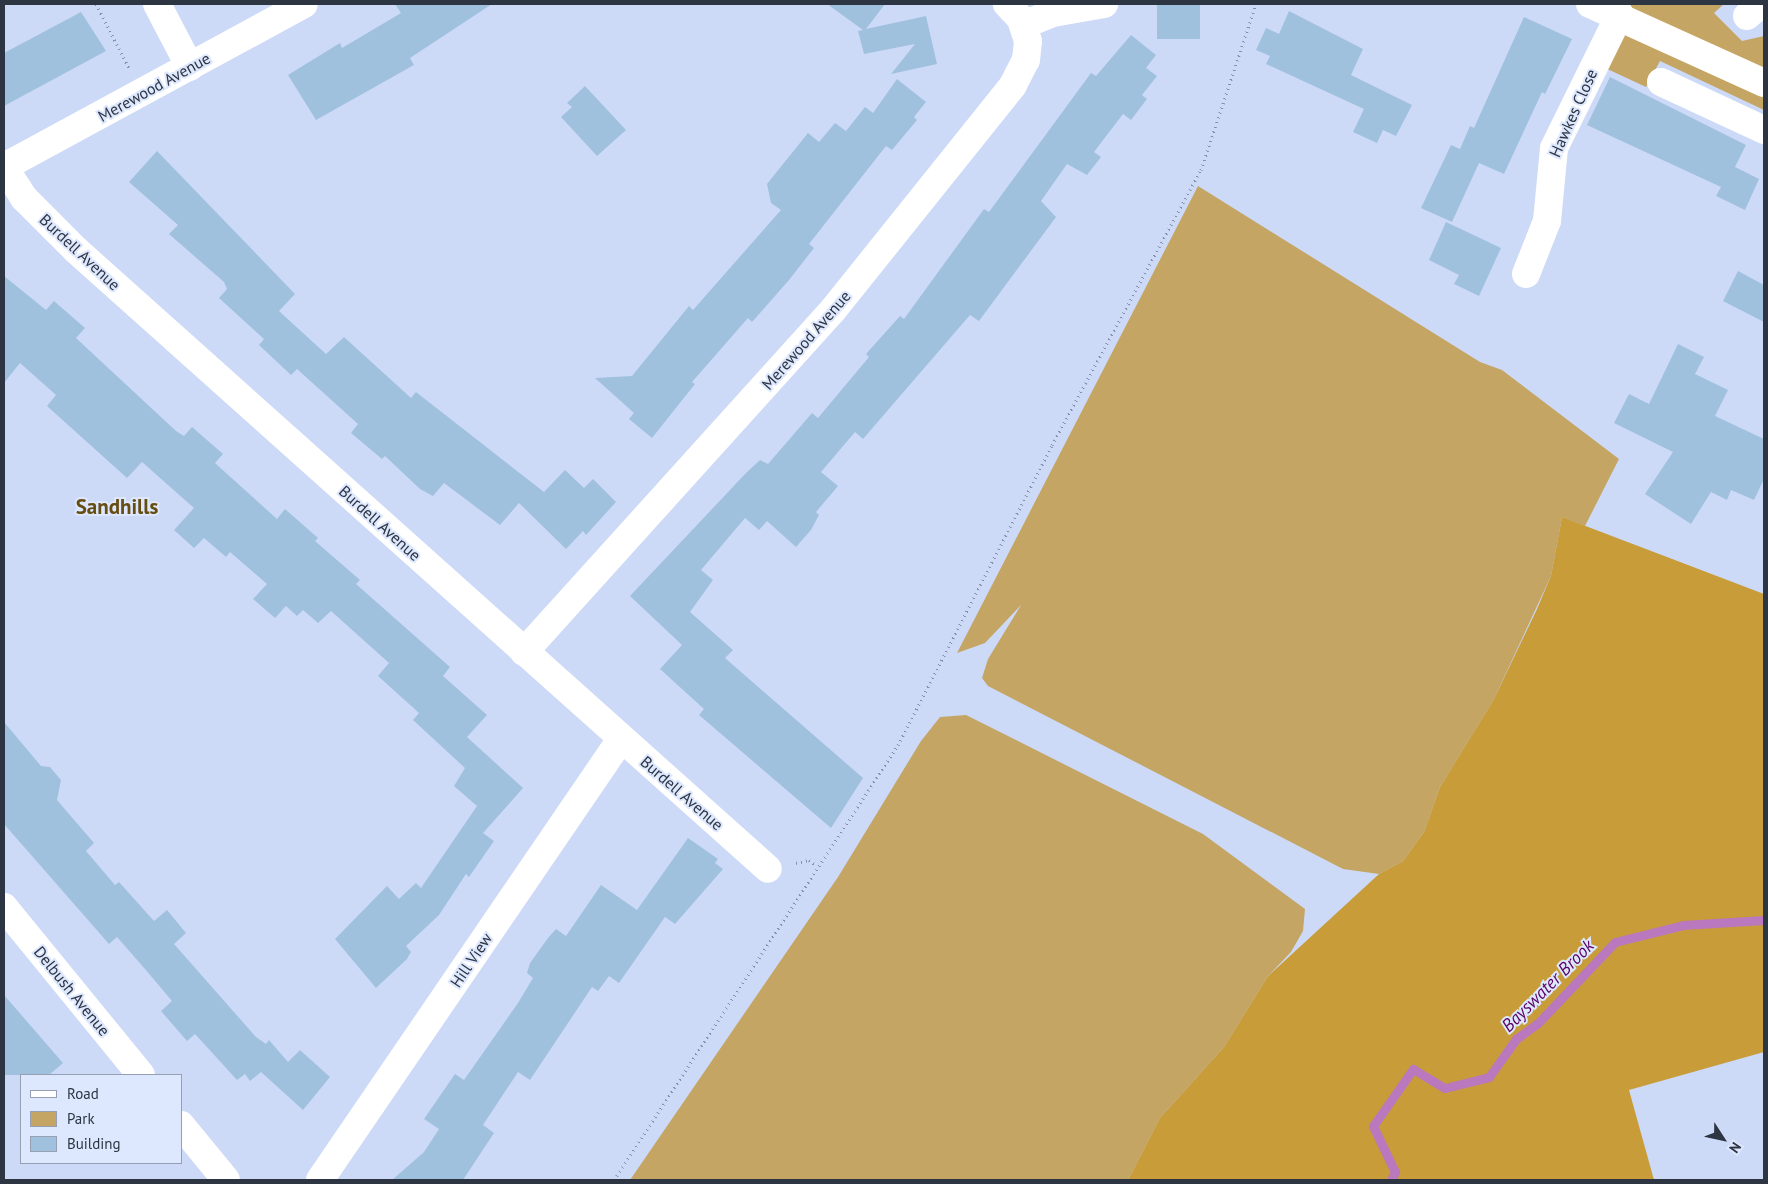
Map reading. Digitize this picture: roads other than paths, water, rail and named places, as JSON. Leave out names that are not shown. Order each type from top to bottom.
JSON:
[{"type":"street","points":[[157,4],[190,66]]},
{"type":"street","name":"Merewood Avenue","points":[[4,167],[304,4]]},
{"type":"street","points":[[1015,14],[1053,13],[1104,4]]},
{"type":"street","points":[[1590,4],[1620,14],[1764,83]]},
{"type":"street","name":"Merewood Avenue","points":[[524,652],[833,310],[974,137],[1026,60],[1015,14]]},
{"type":"street","name":"Hawkes Close","points":[[1526,274],[1547,221],[1554,148],[1620,14]]},
{"type":"street","points":[[1661,82],[1764,130]]},
{"type":"street","name":"Burdell Avenue","points":[[4,167],[24,198],[76,250],[768,869]]},
{"type":"street","name":"Hill View","points":[[320,1180],[621,739]]},
{"type":"street","name":"Delbush Avenue","points":[[4,907],[140,1074]]},
{"type":"street","points":[[182,1126],[226,1180]]},
{"type":"waterway","name":"Bayswater Brook","points":[[1391,1180],[1395,1172],[1373,1126],[1413,1069],[1445,1088],[1489,1077],[1516,1039],[1537,1024],[1615,942],[1683,925],[1764,920]]},
{"type":"district","name":"Sandhills","points":[[117,507]]}]
